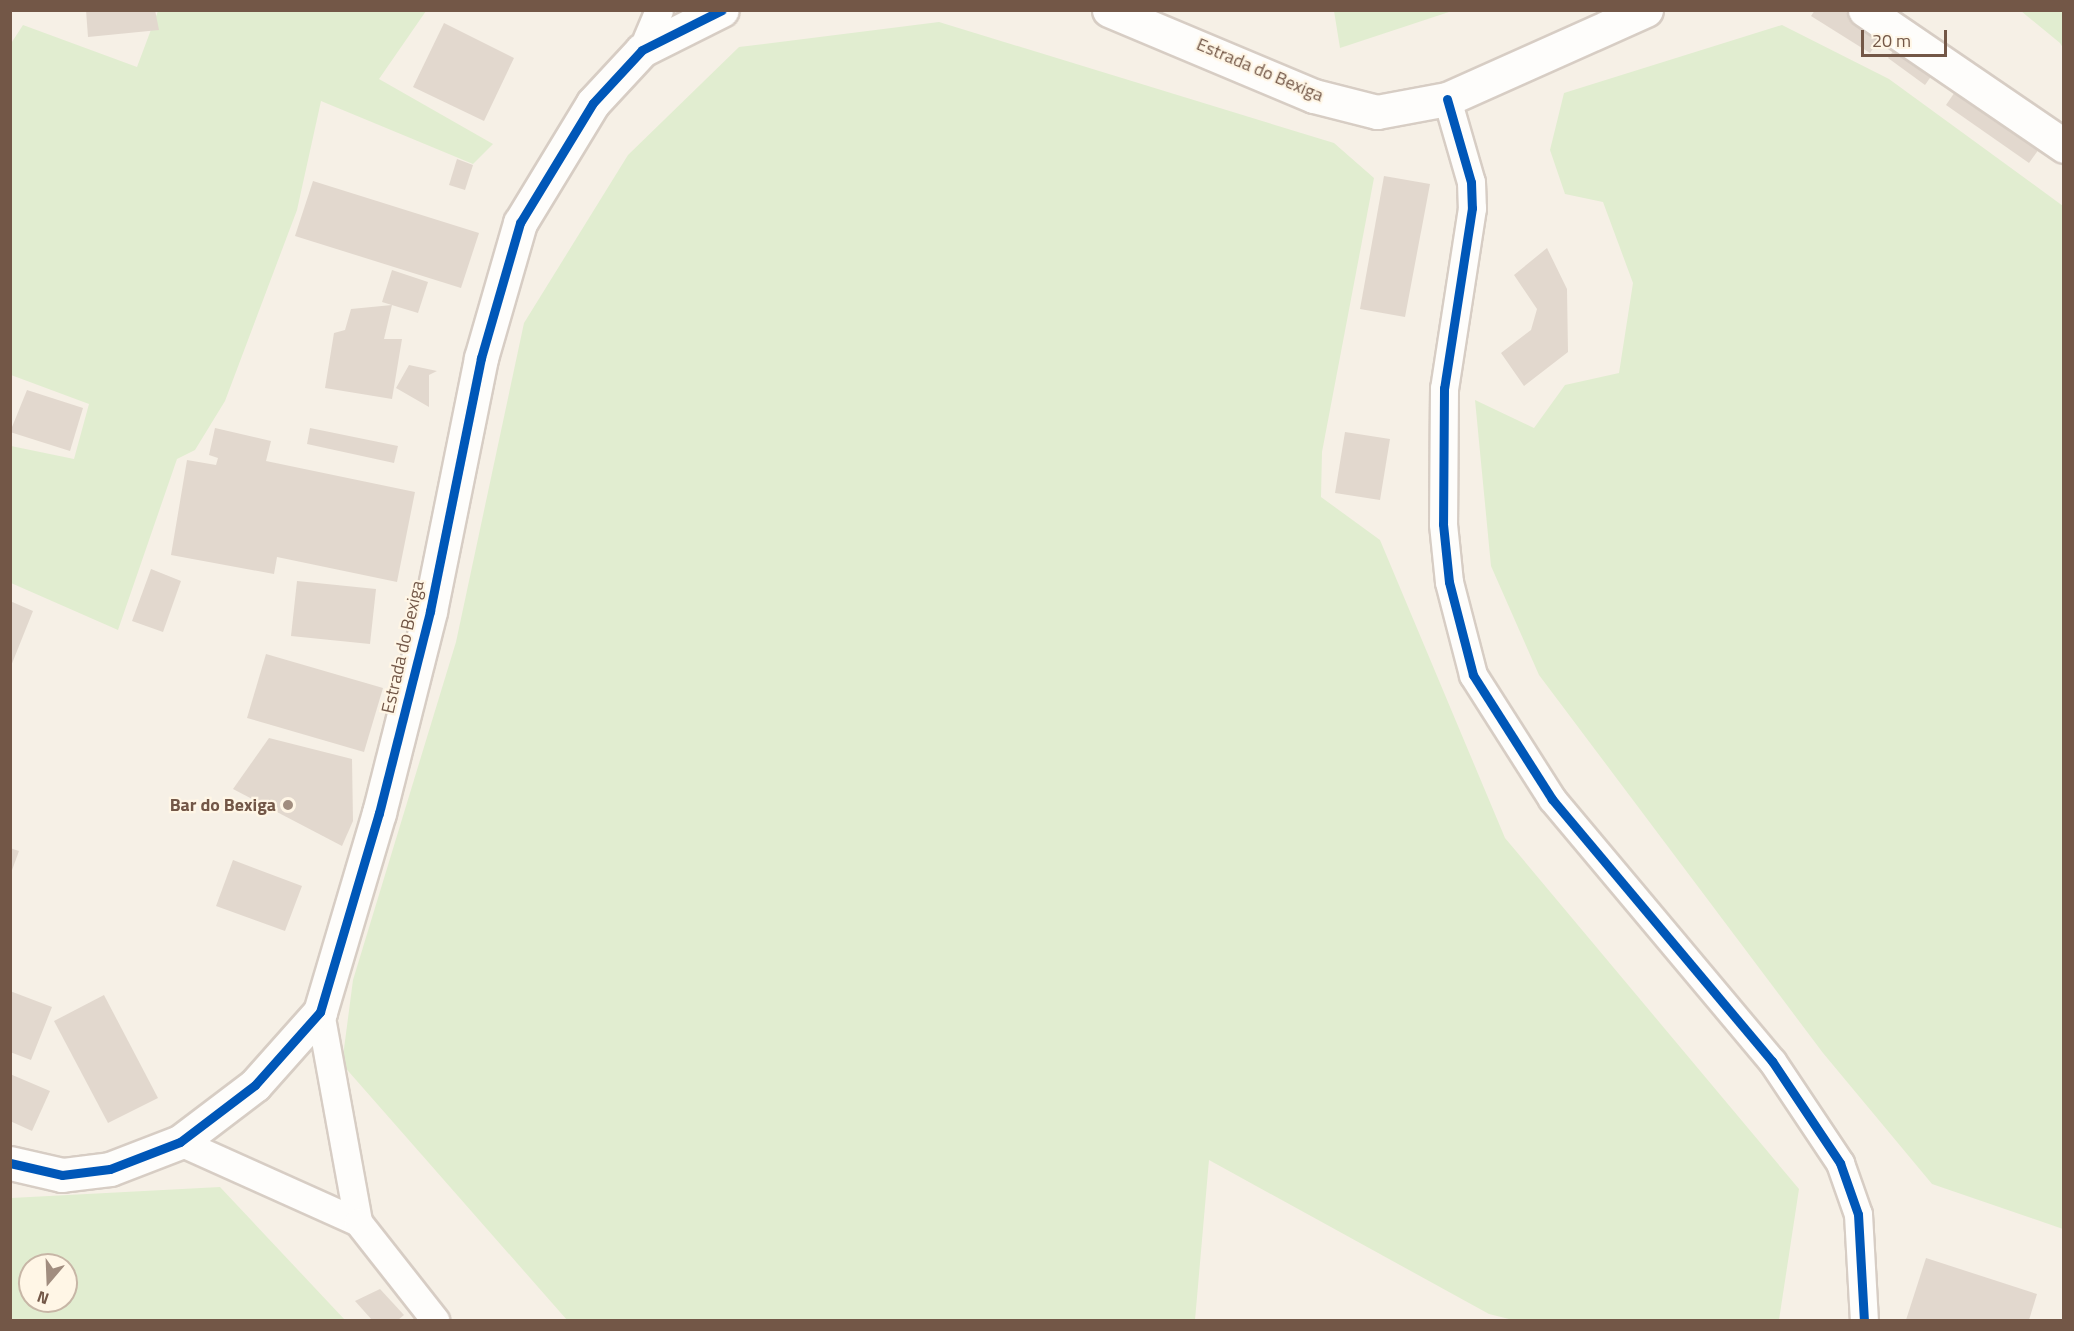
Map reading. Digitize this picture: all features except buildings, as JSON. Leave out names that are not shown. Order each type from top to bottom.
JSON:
[{"type":"street","points":[[642,50],[658,10]]},
{"type":"street","name":"Estrada do Bexiga","points":[[10,1163],[63,1175],[110,1169],[180,1142],[255,1085],[320,1012],[385,791],[430,611],[481,358],[520,223],[593,103],[642,50],[722,10]]},
{"type":"street","name":"Estrada do Bexiga","points":[[1108,10],[1314,96],[1377,112],[1447,99],[1646,10]]},
{"type":"street","points":[[1865,10],[2064,146]]},
{"type":"street","points":[[1447,99],[1471,182],[1472,208],[1444,388],[1443,524],[1449,582],[1473,675],[1552,799],[1772,1061],[1840,1163],[1858,1214],[1864,1320]]},
{"type":"street","points":[[320,1012],[358,1222]]},
{"type":"street","points":[[180,1142],[358,1222],[435,1320]]},
{"type":"green space","points":[[1334,10],[1452,11],[1340,48]]},
{"type":"green space","points":[[158,11],[426,11],[379,79],[493,144],[473,164],[321,101],[297,210],[225,401],[195,450],[177,459],[118,630],[11,583],[11,446],[74,459],[89,404],[11,375],[10,45],[23,25],[137,67]]},
{"type":"green space","points":[[2021,11],[2063,11],[2063,48],[2060,43]]},
{"type":"green space","points":[[939,22],[1334,143],[1374,178],[1322,452],[1321,497],[1380,540],[1505,838],[1799,1189],[1779,1320],[1513,1320],[1489,1314],[1209,1160],[1195,1320],[567,1320],[342,1064],[353,980],[456,642],[524,323],[628,155],[739,47]]},
{"type":"green space","points":[[1782,25],[1889,79],[2063,206],[2063,1229],[1932,1184],[1823,1053],[1539,675],[1491,566],[1475,400],[1534,428],[1565,385],[1619,373],[1633,283],[1603,202],[1565,194],[1550,150],[1564,93]]},
{"type":"green space","points":[[220,1187],[345,1320],[11,1320],[11,1198]]},
{"type":"cycle path","points":[[10,1163],[62,1175],[110,1169],[180,1142],[255,1085],[320,1012],[379,813],[430,611],[481,358],[520,223],[593,103],[642,50],[722,10]]},
{"type":"cycle path","points":[[1447,99],[1471,182],[1472,208],[1444,388],[1443,524],[1449,582],[1473,675],[1552,799],[1772,1061],[1840,1163],[1858,1214],[1864,1320]]},
{"type":"place","name":"Bar do Bexiga","points":[[288,805]]}]
